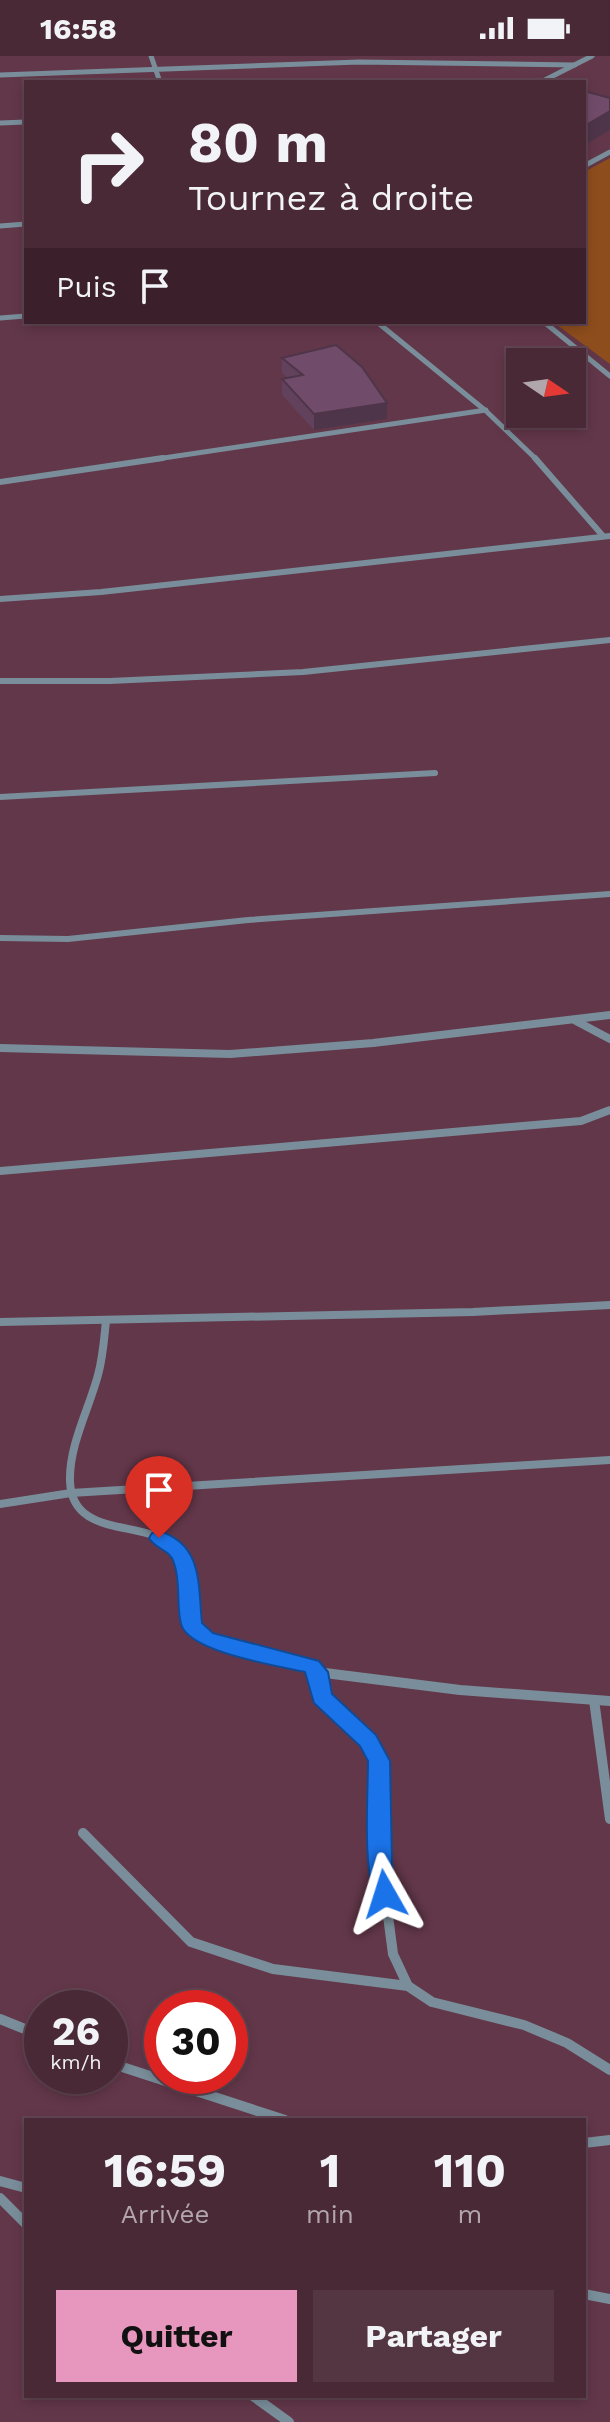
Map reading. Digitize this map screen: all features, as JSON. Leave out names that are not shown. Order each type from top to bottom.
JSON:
[{"type":"street","points":[[151,56],[159,80]]},
{"type":"street","points":[[545,80],[592,56]]},
{"type":"street","points":[[0,75],[347,60],[471,60],[575,65]]},
{"type":"street","points":[[0,123],[24,122]]},
{"type":"street","points":[[586,165],[610,152]]},
{"type":"street","points":[[0,226],[24,224]]},
{"type":"street","points":[[0,318],[24,316]]},
{"type":"street","points":[[379,324],[405,349],[486,410],[571,495],[607,536]]},
{"type":"street","points":[[546,324],[610,376]]},
{"type":"street","points":[[0,482],[486,410]]},
{"type":"street","points":[[0,599],[141,587],[607,536]]},
{"type":"street","points":[[0,681],[110,681],[303,672],[610,640]]},
{"type":"street","points":[[0,797],[435,773]]},
{"type":"street","points":[[0,938],[68,939],[248,920],[610,894]]},
{"type":"street","points":[[0,1048],[68,1047],[159,1054],[228,1054],[610,1015]]},
{"type":"street","points":[[572,1019],[610,1039]]},
{"type":"street","points":[[0,1171],[581,1121],[610,1110]]},
{"type":"street","points":[[0,1322],[473,1312],[610,1305]]},
{"type":"street","points":[[106,1321],[102,1363],[72,1461],[71,1493],[80,1507],[103,1523],[159,1538],[176,1547],[185,1564],[192,1626],[206,1639],[312,1666],[317,1672],[322,1698],[368,1741],[379,1761],[381,1863],[393,1954],[408,1986]]},
{"type":"street","points":[[0,1504],[71,1493],[610,1460]]},
{"type":"street","points":[[317,1672],[460,1690],[610,1701]]},
{"type":"street","points":[[594,1700],[610,1819]]},
{"type":"street","points":[[83,1833],[191,1942],[273,1969],[408,1986],[432,2002],[524,2025],[567,2043],[610,2070]]},
{"type":"street","points":[[0,2019],[24,2029]]},
{"type":"street","points":[[128,2069],[279,2118]]},
{"type":"street","points":[[586,2143],[610,2140]]},
{"type":"street","points":[[0,2181],[24,2187]]},
{"type":"street","points":[[0,2198],[24,2222]]},
{"type":"street","points":[[586,2294],[610,2299]]},
{"type":"street","points":[[256,2398],[289,2422]]},
{"type":"shaded area","points":[[610,158],[610,364],[556,324],[586,324],[586,171]]},
{"type":"building","points":[[586,92],[610,98],[610,111],[586,125]]},
{"type":"building","points":[[336,345],[362,367],[387,403],[314,414],[282,379],[303,375],[282,358]]},
{"type":"route","points":[[159,1538],[176,1547],[185,1564],[192,1626],[206,1639],[312,1666],[317,1672],[322,1698],[368,1741],[379,1761],[381,1863],[385,1894]]}]
